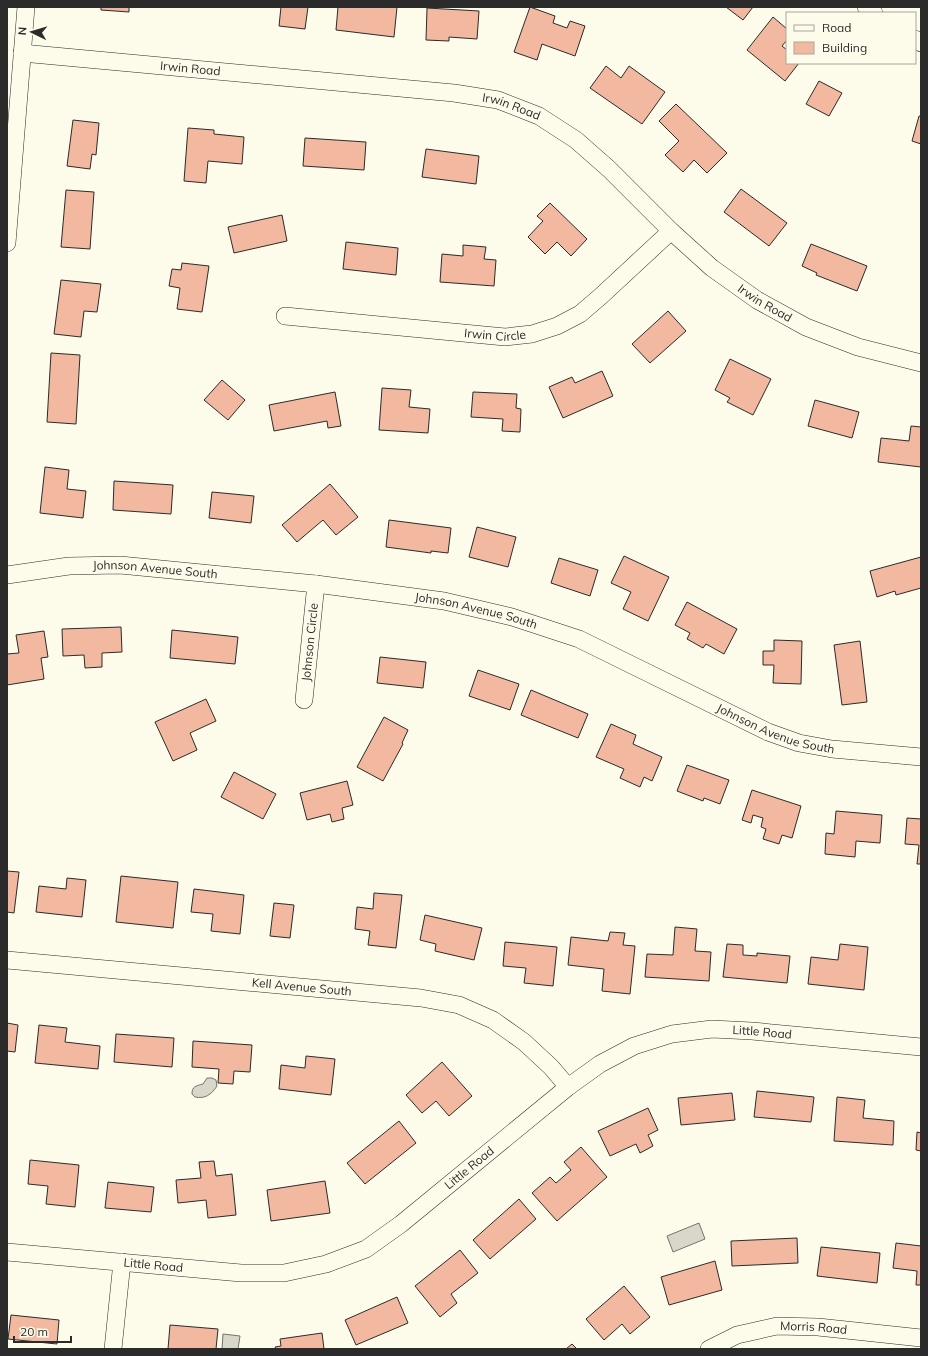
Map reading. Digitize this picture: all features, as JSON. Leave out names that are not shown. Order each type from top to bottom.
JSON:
[{"type":"street","points":[[7,243],[26,7]]},
{"type":"street","name":"Irwin Road","points":[[22,53],[454,93],[498,100],[539,116],[576,140],[609,169],[671,232],[712,268],[751,295],[806,327],[858,347],[912,362],[921,363]]},
{"type":"street","name":"Irwin Circle","points":[[285,316],[505,337],[532,334],[557,326],[580,314],[671,232]]},
{"type":"street","name":"Johnson Avenue South","points":[[7,575],[69,566],[120,565],[316,584],[444,601],[512,617],[579,638],[768,732],[799,743],[832,749],[921,757]]},
{"type":"street","name":"Johnson Circle","points":[[304,700],[316,584]]},
{"type":"street","name":"Kell Avenue South","points":[[7,960],[422,998],[459,1005],[493,1020],[524,1042],[551,1067],[568,1088]]},
{"type":"street","name":"Little Road","points":[[7,1252],[241,1273],[284,1273],[326,1264],[366,1249],[401,1224],[568,1088],[600,1064],[634,1046],[672,1034],[712,1029],[752,1031],[921,1046]]},
{"type":"street","points":[[113,1349],[122,1262]]},
{"type":"street","name":"Morris Road","points":[[709,1349],[738,1335],[777,1326],[818,1326],[921,1338]]},
{"type":"shaded area","points":[[207,1078],[216,1080],[217,1086],[208,1096],[195,1097],[192,1094],[192,1091],[196,1086],[203,1084]]},
{"type":"shaded area","points":[[699,1223],[705,1239],[673,1252],[667,1236]]},
{"type":"shaded area","points":[[223,1334],[240,1336],[238,1349],[222,1349]]},
{"type":"building","points":[[101,7],[129,7],[129,12],[101,10]]},
{"type":"building","points":[[281,7],[308,7],[305,29],[279,26]]},
{"type":"building","points":[[338,7],[397,7],[394,37],[336,30]]},
{"type":"building","points":[[530,7],[555,16],[553,23],[567,28],[570,21],[585,26],[575,56],[542,44],[537,60],[514,52]]},
{"type":"building","points":[[726,7],[753,7],[743,20]]},
{"type":"building","points":[[427,8],[479,11],[477,39],[449,37],[449,41],[426,40]]},
{"type":"building","points":[[773,17],[786,28],[786,41],[782,46],[786,49],[786,64],[798,64],[785,81],[747,50]]},
{"type":"building","points":[[606,66],[621,78],[629,66],[665,92],[642,124],[590,88]]},
{"type":"building","points":[[819,81],[842,93],[829,116],[806,104]]},
{"type":"building","points":[[676,104],[727,153],[707,173],[694,160],[683,172],[665,155],[679,141],[659,121]]},
{"type":"building","points":[[919,116],[921,116],[921,144],[912,141]]},
{"type":"building","points":[[73,120],[99,123],[96,155],[92,154],[90,169],[67,166]]},
{"type":"building","points":[[188,128],[214,130],[214,134],[244,137],[242,164],[208,161],[206,183],[184,181]]},
{"type":"building","points":[[305,138],[366,142],[364,170],[303,166]]},
{"type":"building","points":[[426,149],[479,156],[476,184],[422,177]]},
{"type":"building","points":[[741,189],[787,223],[769,246],[724,212]]},
{"type":"building","points":[[66,190],[94,192],[90,249],[61,247]]},
{"type":"building","points":[[550,203],[587,239],[571,256],[557,242],[545,254],[528,237],[543,221],[537,216]]},
{"type":"building","points":[[282,215],[287,241],[234,253],[228,227]]},
{"type":"building","points":[[346,242],[398,248],[396,275],[343,269]]},
{"type":"building","points":[[811,244],[867,266],[857,291],[816,275],[817,273],[802,266]]},
{"type":"building","points":[[463,245],[486,247],[484,259],[496,260],[494,286],[440,282],[442,254],[463,256]]},
{"type":"building","points":[[182,263],[209,266],[202,312],[177,309],[180,288],[169,286],[172,269],[181,270]]},
{"type":"building","points":[[61,280],[101,284],[97,312],[84,311],[81,337],[54,334]]},
{"type":"building","points":[[668,311],[686,331],[650,363],[632,344]]},
{"type":"building","points":[[51,353],[80,355],[76,424],[47,422]]},
{"type":"building","points":[[730,359],[771,379],[753,415],[727,402],[730,398],[715,390]]},
{"type":"building","points":[[602,371],[613,396],[563,418],[549,387],[572,377],[575,383]]},
{"type":"building","points":[[222,380],[245,400],[228,420],[204,400]]},
{"type":"building","points":[[382,388],[411,390],[409,407],[430,409],[428,433],[379,430]]},
{"type":"building","points":[[335,392],[341,426],[328,428],[327,421],[274,431],[269,405]]},
{"type":"building","points":[[473,392],[517,394],[516,408],[521,409],[520,432],[502,431],[503,419],[471,417]]},
{"type":"building","points":[[815,400],[859,412],[852,438],[808,426]]},
{"type":"building","points":[[911,426],[921,427],[921,467],[878,462],[881,438],[909,441]]},
{"type":"building","points":[[45,467],[69,470],[67,489],[86,491],[83,518],[40,513]]},
{"type":"building","points":[[114,481],[173,485],[171,514],[113,510]]},
{"type":"building","points":[[330,484],[358,517],[336,535],[323,520],[297,542],[282,525]]},
{"type":"building","points":[[212,492],[254,496],[251,523],[209,518]]},
{"type":"building","points":[[389,520],[451,528],[448,553],[431,551],[431,553],[386,547]]},
{"type":"building","points":[[477,527],[516,537],[508,567],[469,557]]},
{"type":"building","points":[[624,556],[669,577],[648,621],[623,609],[631,592],[611,583]]},
{"type":"building","points":[[921,557],[921,588],[896,595],[895,591],[877,597],[870,571]]},
{"type":"building","points":[[559,558],[598,570],[590,596],[551,583]]},
{"type":"building","points":[[687,602],[737,629],[724,654],[706,644],[703,648],[687,639],[690,633],[675,625]]},
{"type":"building","points":[[121,627],[122,652],[102,653],[102,667],[85,668],[84,655],[63,656],[62,629]]},
{"type":"building","points":[[172,630],[238,637],[235,664],[170,658]]},
{"type":"building","points":[[44,631],[48,657],[41,658],[44,679],[7,685],[7,654],[19,653],[16,635]]},
{"type":"building","points":[[774,640],[802,641],[801,684],[773,683],[774,665],[763,665],[763,651],[774,651]]},
{"type":"building","points":[[860,641],[867,702],[842,705],[834,645]]},
{"type":"building","points":[[380,657],[426,662],[423,688],[377,683]]},
{"type":"building","points":[[478,670],[519,684],[510,710],[469,696]]},
{"type":"building","points":[[531,690],[588,714],[578,738],[521,715]]},
{"type":"building","points":[[206,699],[216,721],[190,733],[197,750],[173,761],[155,722]]},
{"type":"building","points":[[384,717],[408,730],[402,743],[403,744],[383,781],[357,767]]},
{"type":"building","points":[[611,724],[636,735],[633,744],[662,757],[652,781],[644,777],[640,787],[620,778],[624,769],[596,757]]},
{"type":"building","points":[[687,765],[729,780],[720,804],[704,798],[703,801],[677,791]]},
{"type":"building","points":[[234,772],[276,794],[263,819],[221,797]]},
{"type":"building","points":[[347,781],[353,805],[342,808],[344,819],[332,822],[330,814],[307,820],[300,793]]},
{"type":"building","points":[[752,790],[801,806],[792,838],[782,835],[779,844],[763,839],[766,829],[761,827],[763,818],[753,815],[751,823],[742,820]]},
{"type":"building","points":[[836,811],[882,815],[880,843],[856,841],[855,857],[825,854],[826,833],[834,834]]},
{"type":"building","points":[[907,818],[921,819],[921,864],[917,864],[919,845],[905,844]]},
{"type":"building","points":[[7,871],[19,872],[14,913],[7,912]]},
{"type":"building","points":[[121,876],[178,882],[173,928],[116,922]]},
{"type":"building","points":[[67,878],[86,880],[82,917],[36,912],[39,886],[66,889]]},
{"type":"building","points":[[194,889],[244,895],[240,934],[211,931],[213,914],[191,912]]},
{"type":"building","points":[[374,893],[402,895],[396,948],[368,945],[370,931],[355,929],[357,907],[373,909]]},
{"type":"building","points":[[274,903],[294,905],[290,938],[270,936]]},
{"type":"building","points":[[425,915],[482,928],[474,960],[435,951],[436,944],[420,940]]},
{"type":"building","points":[[675,927],[697,929],[695,951],[711,952],[709,981],[645,977],[647,954],[673,955]]},
{"type":"building","points":[[610,932],[625,933],[623,945],[635,946],[630,994],[602,991],[604,969],[568,965],[571,937],[608,941]]},
{"type":"building","points":[[505,942],[557,947],[553,986],[524,983],[526,968],[503,966]]},
{"type":"building","points":[[727,944],[743,945],[743,955],[757,956],[757,953],[790,956],[787,983],[723,977]]},
{"type":"building","points":[[840,944],[868,947],[864,990],[808,984],[811,957],[838,960]]},
{"type":"building","points":[[7,1023],[18,1025],[15,1052],[7,1051]]},
{"type":"building","points":[[39,1025],[67,1028],[65,1042],[100,1046],[98,1069],[35,1063]]},
{"type":"building","points":[[116,1034],[174,1038],[172,1067],[114,1062]]},
{"type":"building","points":[[193,1041],[252,1045],[250,1072],[234,1071],[233,1084],[218,1083],[219,1069],[192,1067]]},
{"type":"building","points":[[306,1056],[335,1059],[331,1095],[279,1089],[281,1065],[305,1068]]},
{"type":"building","points":[[442,1062],[472,1096],[449,1116],[436,1101],[422,1113],[406,1095]]},
{"type":"building","points":[[757,1091],[814,1097],[811,1122],[754,1117]]},
{"type":"building","points":[[732,1093],[735,1120],[681,1125],[678,1098]]},
{"type":"building","points":[[837,1097],[865,1100],[863,1118],[894,1121],[893,1145],[834,1141]]},
{"type":"building","points":[[648,1108],[658,1130],[648,1135],[653,1146],[640,1153],[636,1144],[610,1156],[598,1131]]},
{"type":"building","points":[[399,1121],[416,1143],[365,1184],[347,1163]]},
{"type":"building","points":[[917,1132],[921,1133],[921,1151],[916,1150]]},
{"type":"building","points":[[581,1147],[607,1177],[557,1221],[532,1193],[550,1177],[556,1183],[571,1170],[564,1162]]},
{"type":"building","points":[[30,1160],[79,1165],[75,1207],[46,1204],[48,1186],[28,1184]]},
{"type":"building","points":[[214,1161],[216,1176],[232,1174],[236,1215],[208,1218],[206,1200],[178,1203],[176,1180],[201,1178],[199,1162]]},
{"type":"building","points":[[325,1181],[330,1213],[271,1221],[267,1190]]},
{"type":"building","points":[[108,1182],[154,1187],[151,1212],[105,1208]]},
{"type":"building","points":[[519,1199],[536,1219],[490,1259],[473,1240]]},
{"type":"building","points":[[797,1238],[798,1263],[732,1266],[731,1241]]},
{"type":"building","points":[[896,1243],[921,1246],[921,1285],[916,1285],[917,1271],[893,1268]]},
{"type":"building","points":[[821,1247],[880,1253],[877,1283],[817,1276]]},
{"type":"building","points":[[460,1250],[478,1273],[451,1294],[457,1303],[440,1317],[415,1286]]},
{"type":"building","points":[[715,1261],[722,1290],[669,1305],[661,1277]]},
{"type":"building","points":[[624,1286],[650,1317],[630,1334],[622,1324],[604,1340],[586,1319]]},
{"type":"building","points":[[397,1297],[408,1323],[356,1345],[345,1320]]},
{"type":"building","points":[[11,1315],[59,1320],[57,1344],[8,1339]]},
{"type":"building","points":[[170,1325],[218,1329],[216,1349],[168,1349]]},
{"type":"building","points":[[322,1333],[324,1349],[276,1349],[275,1347],[281,1346],[280,1339]]},
{"type":"building","points":[[572,1344],[577,1349],[566,1349]]}]
